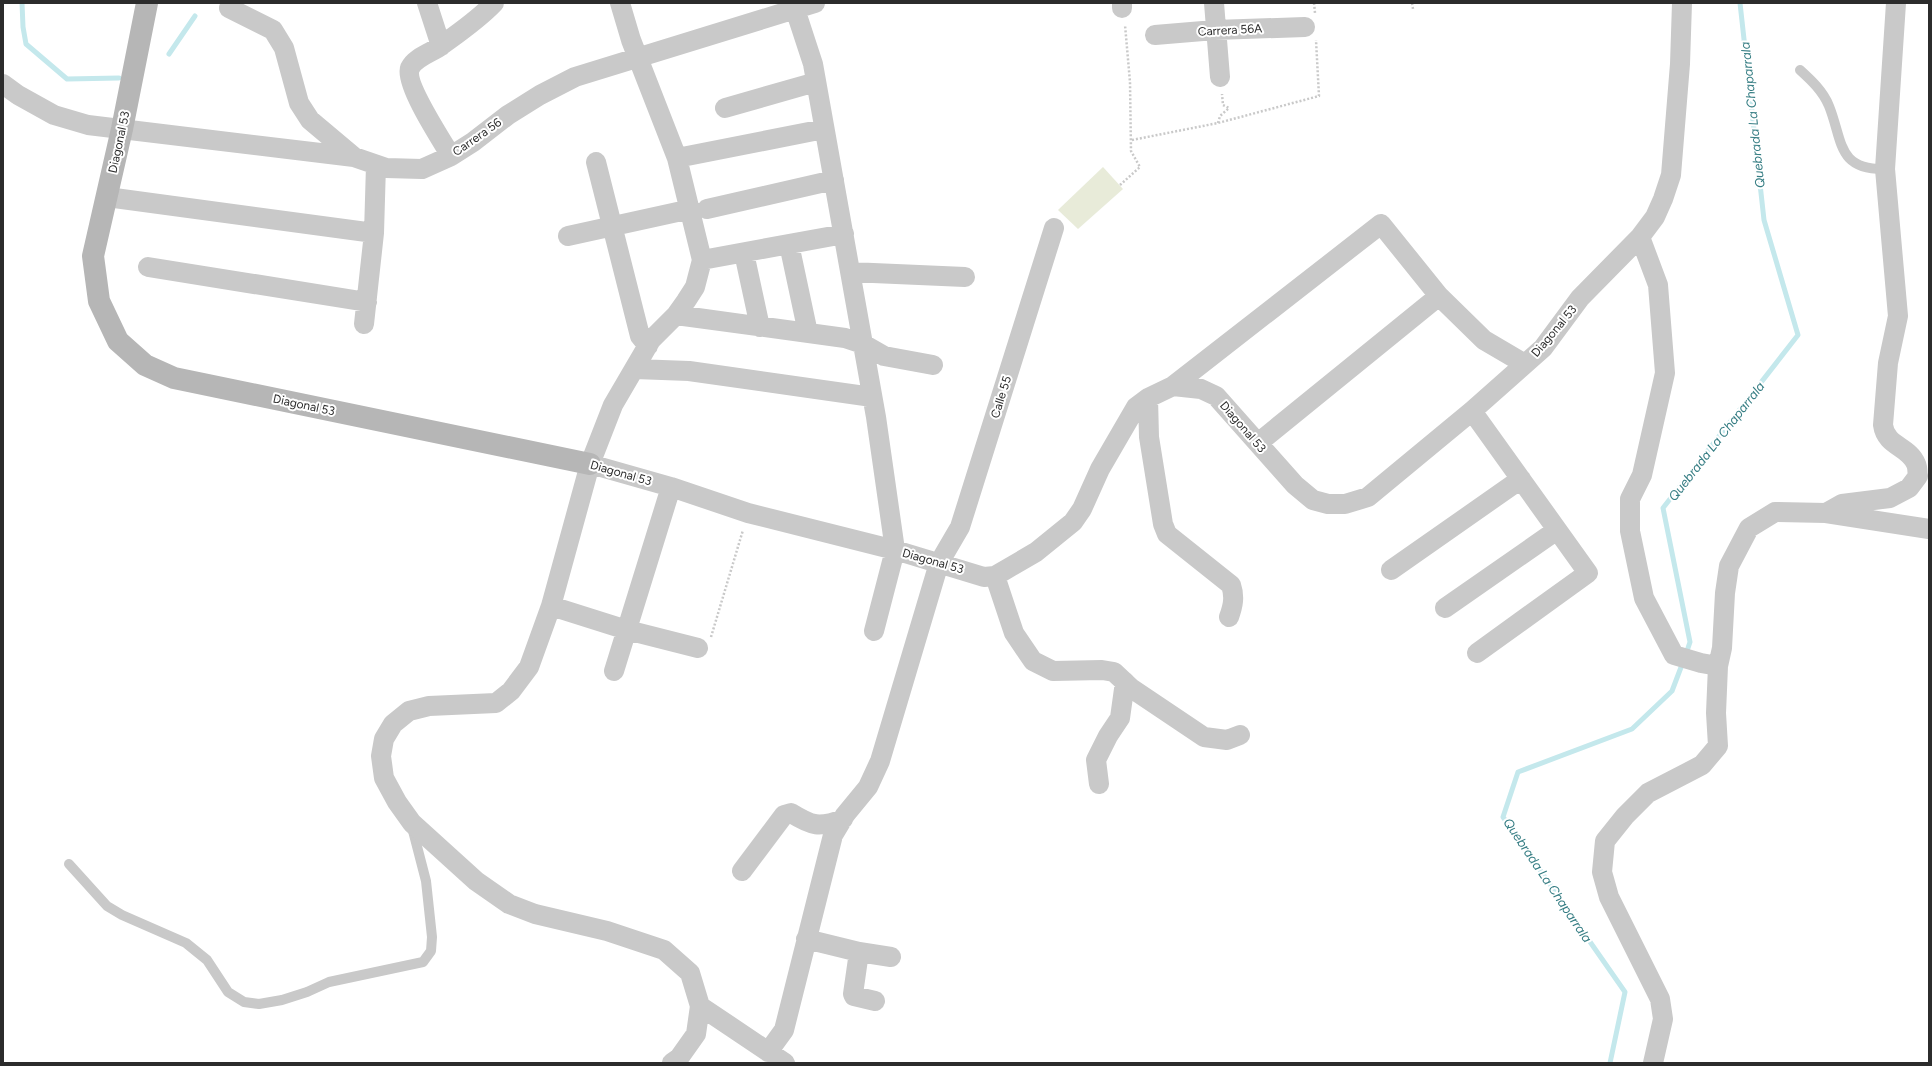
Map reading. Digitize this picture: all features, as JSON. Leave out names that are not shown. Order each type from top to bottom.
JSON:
[{"type":"street","name":"Diagonal 53","points":[[147,3],[122,129],[93,256],[99,301],[118,341],[145,365],[174,378],[590,464],[671,487],[748,513],[895,550],[939,562],[984,577],[995,576]]},
{"type":"street","points":[[427,3],[441,46]]},
{"type":"street","points":[[451,156],[421,105],[410,80],[410,68],[419,59],[441,46],[484,13],[494,3]]},
{"type":"street","points":[[620,3],[631,40],[677,158],[699,209],[702,260],[695,287],[676,315],[648,346],[613,405],[590,464],[551,606],[529,667],[511,691],[496,703],[429,706],[409,711],[393,724],[384,739],[381,756],[384,778],[397,802],[412,823],[476,881],[509,904],[535,914],[607,931],[664,950],[690,973],[700,1006],[696,1034],[679,1058],[672,1063]]},
{"type":"street","name":"Carrera 56","points":[[3,84],[18,95],[54,115],[88,125],[354,157],[386,168],[422,169],[451,156],[473,142],[508,115],[540,95],[575,78],[794,6],[816,3]]},
{"type":"street","points":[[1214,3],[1220,77]]},
{"type":"street","name":"Diagonal 53","points":[[1173,386],[1201,389],[1216,396],[1295,485],[1313,500],[1328,504],[1345,504],[1368,497],[1472,412],[1543,348],[1580,298],[1640,237],[1655,217],[1663,200],[1671,175],[1680,64],[1682,3]]},
{"type":"street","points":[[1826,513],[1842,504],[1890,498],[1909,488],[1918,476],[1916,464],[1910,455],[1891,441],[1884,433],[1883,425],[1888,363],[1898,316],[1885,169],[1896,3]]},
{"type":"street","points":[[794,6],[813,64],[872,397],[895,550],[874,631]]},
{"type":"street","points":[[229,8],[273,30],[284,48],[299,103],[310,120],[354,157]]},
{"type":"street","name":"Carrera 56A","points":[[1155,35],[1215,30],[1312,27]]},
{"type":"street","points":[[725,108],[816,82]]},
{"type":"street","points":[[677,158],[824,129]]},
{"type":"street","points":[[596,162],[640,336],[648,346]]},
{"type":"street","points":[[364,324],[374,233],[376,165]]},
{"type":"street","points":[[568,236],[834,180]]},
{"type":"street","points":[[107,197],[374,233]]},
{"type":"street","points":[[1240,734],[1227,740],[1204,737],[1125,682],[1114,672],[1102,670],[1053,670],[1033,661],[1014,633],[995,576],[1036,552],[1073,522],[1082,509],[1100,469],[1136,407],[1148,398],[1173,386],[1381,224],[1439,296],[1484,340],[1525,364]]},
{"type":"street","name":"Calle 55","points":[[768,1052],[784,1030],[833,835],[868,787],[880,762],[939,562],[960,526],[1054,228]]},
{"type":"street","points":[[702,260],[844,234]]},
{"type":"street","points":[[1640,237],[1658,285],[1664,374],[1642,475],[1630,499],[1630,531],[1644,598],[1674,655],[1709,665]]},
{"type":"street","points":[[789,244],[808,333]]},
{"type":"street","points":[[744,253],[760,327]]},
{"type":"street","points":[[148,267],[367,302]]},
{"type":"street","points":[[850,272],[965,277]]},
{"type":"street","points":[[1258,443],[1439,296]]},
{"type":"street","points":[[676,315],[845,338],[863,344],[884,356],[933,365]]},
{"type":"street","points":[[635,369],[689,372],[872,397]]},
{"type":"street","points":[[1148,398],[1149,437],[1163,524],[1167,534],[1231,585],[1233,591],[1233,605],[1229,617]]},
{"type":"street","points":[[1472,412],[1588,573],[1477,653]]},
{"type":"street","points":[[1391,570],[1521,479]]},
{"type":"street","points":[[614,671],[671,487]]},
{"type":"street","points":[[1653,1063],[1663,1019],[1660,999],[1609,897],[1602,872],[1605,842],[1625,816],[1648,793],[1702,765],[1718,746],[1716,713],[1709,665],[1722,648],[1725,593],[1729,566],[1749,528],[1775,512],[1826,513],[1929,529]]},
{"type":"street","points":[[1445,608],[1557,530]]},
{"type":"street","points":[[551,606],[627,630],[698,648]]},
{"type":"street","points":[[1100,784],[1096,760],[1108,736],[1120,718],[1125,682]]},
{"type":"street","points":[[742,871],[784,815],[791,813],[814,825],[827,825],[843,820]]},
{"type":"street","points":[[806,939],[859,952],[891,957]]},
{"type":"street","points":[[859,952],[853,994],[854,996],[875,1001]]},
{"type":"street","points":[[700,1006],[785,1063]]},
{"type":"lane","points":[[1800,70],[1821,91],[1829,105],[1847,157],[1857,166],[1871,170],[1885,169]]},
{"type":"lane","points":[[69,864],[107,906],[122,915],[186,943],[207,960],[228,992],[244,1002],[259,1004],[282,1000],[330,982],[423,962],[431,951],[432,937],[426,881],[412,823]]},
{"type":"path","points":[[1132,140],[1218,123],[1319,96],[1312,27],[1314,3]]},
{"type":"path","points":[[1412,3],[1413,9]]},
{"type":"path","points":[[1120,185],[1140,167],[1131,151],[1132,140],[1128,46],[1122,6]]},
{"type":"path","points":[[1218,123],[1220,116],[1229,108],[1223,105],[1220,77]]},
{"type":"path","points":[[698,648],[710,641],[748,513]]},
{"type":"green space","points":[[1103,167],[1123,189],[1078,229],[1058,210]]},
{"type":"waterway","points":[[22,3],[23,27],[26,44],[67,79],[119,78]]},
{"type":"waterway","name":"Quebrada La Chaparrala","points":[[1686,654],[1690,642],[1663,508],[1798,335],[1764,220],[1740,3]]},
{"type":"waterway","points":[[169,54],[195,16]]},
{"type":"waterway","name":"Quebrada La Chaparrala","points":[[1610,1063],[1625,992],[1503,817],[1518,772],[1632,729],[1672,691],[1683,662]]}]
